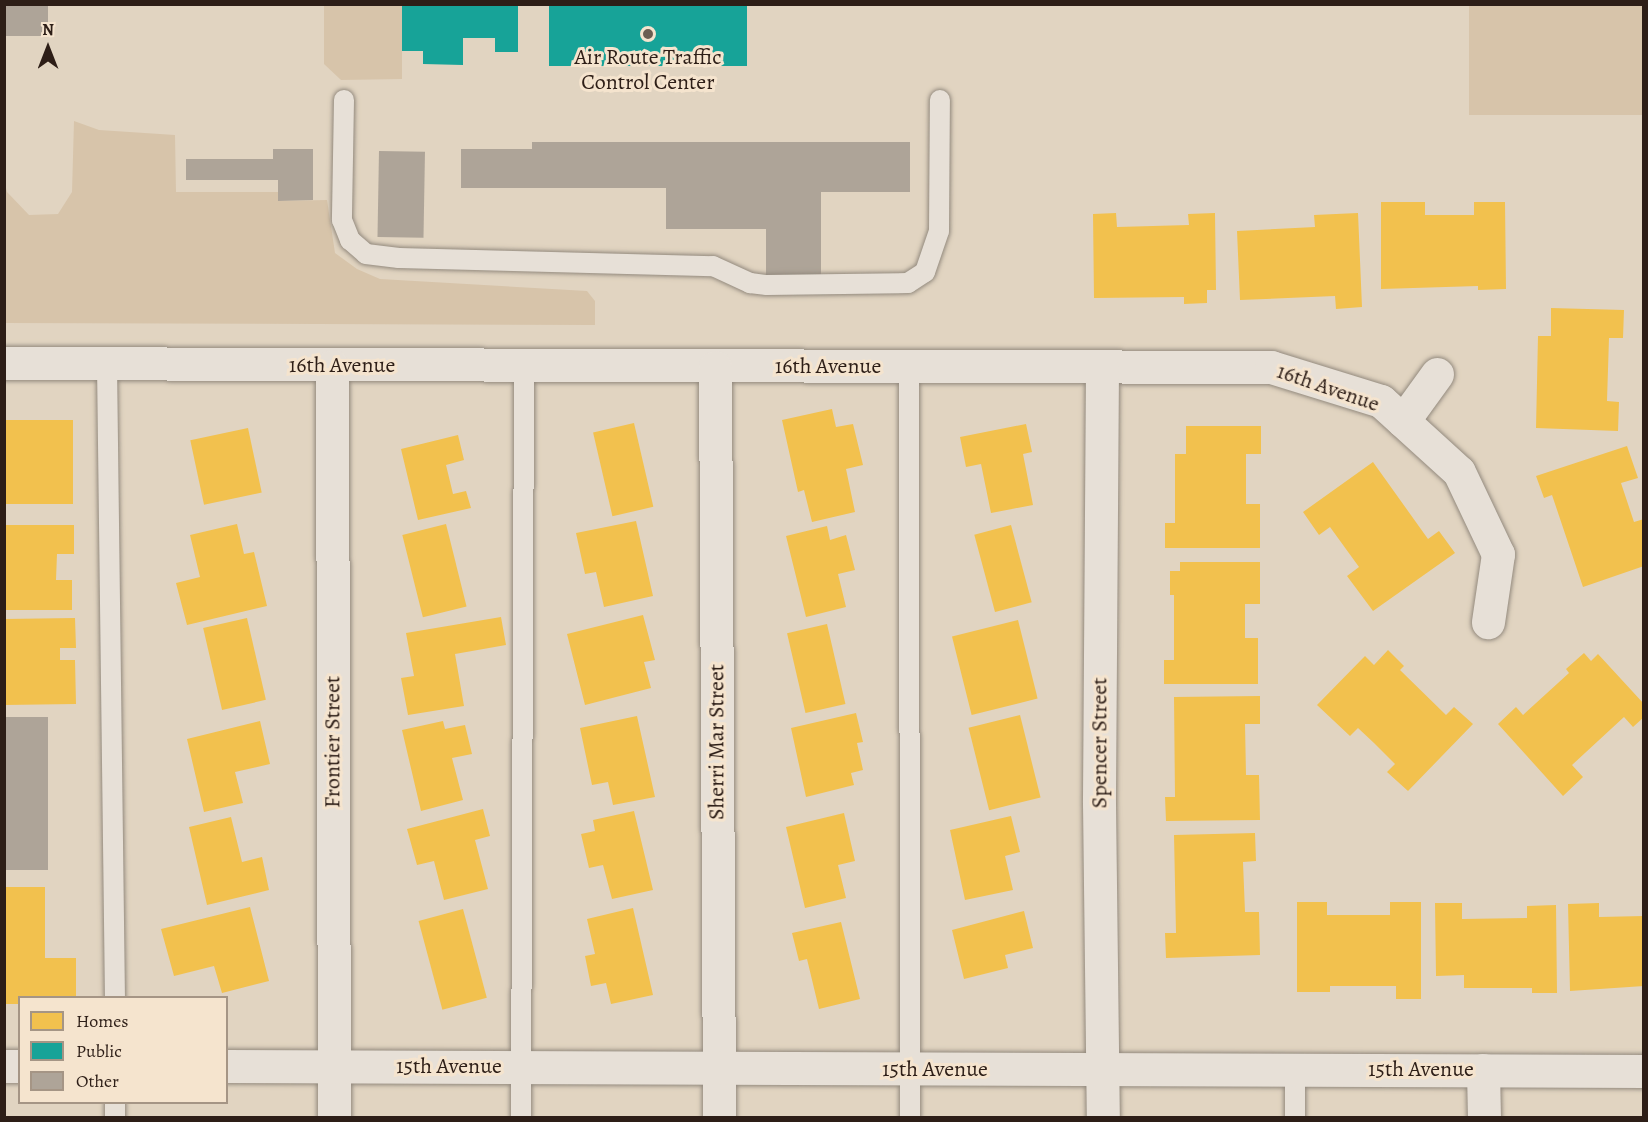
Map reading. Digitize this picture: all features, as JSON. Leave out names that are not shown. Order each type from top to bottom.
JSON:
[{"type":"street","name":"16th Avenue","points":[[4,363],[715,368],[1271,368],[1381,401],[1459,472],[1497,554],[1488,622]]},
{"type":"street","name":"Frontier Street","points":[[332,366],[334,1118]]},
{"type":"street","name":"Sherri Mar Street","points":[[715,368],[719,1118]]},
{"type":"street","name":"Spencer Street","points":[[1102,368],[1099,803],[1103,1118]]},
{"type":"street","points":[[1403,421],[1437,374]]},
{"type":"street","name":"15th Avenue","points":[[228,1066],[718,1070],[1644,1071]]},
{"type":"street","points":[[1483,1070],[1484,1118]]},
{"type":"lane","points":[[344,100],[342,220],[350,240],[366,254],[399,258],[713,266],[750,283],[767,285],[908,283],[925,272],[939,231],[940,100]]},
{"type":"lane","points":[[107,364],[115,996]]},
{"type":"lane","points":[[521,1118],[524,366]]},
{"type":"lane","points":[[909,368],[910,1118]]},
{"type":"lane","points":[[1295,1070],[1295,1118]]},
{"type":"shaded area","points":[[324,5],[402,5],[402,79],[341,80],[324,64]]},
{"type":"shaded area","points":[[1469,5],[1643,5],[1643,115],[1469,115]]},
{"type":"shaded area","points":[[74,121],[99,130],[175,135],[176,192],[278,192],[279,201],[327,200],[335,253],[357,269],[380,279],[587,291],[595,301],[595,325],[5,323],[4,180],[7,192],[29,215],[58,214],[72,192]]},
{"type":"building: Homes","points":[[1381,202],[1425,202],[1425,215],[1474,215],[1474,202],[1505,202],[1506,289],[1478,290],[1478,286],[1381,289]]},
{"type":"building: Homes","points":[[1116,213],[1117,227],[1189,225],[1188,214],[1215,213],[1216,290],[1207,290],[1207,303],[1184,304],[1184,297],[1094,298],[1093,214]]},
{"type":"building: Homes","points":[[1358,213],[1362,307],[1336,309],[1335,296],[1240,300],[1237,231],[1315,227],[1314,215]]},
{"type":"building: Homes","points":[[1551,308],[1624,310],[1623,338],[1609,338],[1607,401],[1619,402],[1618,431],[1536,428],[1538,336],[1551,336]]},
{"type":"building: Homes","points":[[832,409],[836,427],[853,424],[863,465],[846,469],[855,512],[812,522],[804,490],[798,492],[782,420]]},
{"type":"building: Homes","points":[[5,420],[73,420],[73,504],[5,504]]},
{"type":"building: Homes","points":[[634,423],[653,507],[612,516],[593,432]]},
{"type":"building: Homes","points":[[1026,424],[1032,452],[1023,454],[1033,505],[991,513],[981,464],[966,467],[960,437]]},
{"type":"building: Homes","points":[[1186,426],[1261,426],[1261,454],[1246,454],[1246,504],[1260,504],[1260,548],[1165,548],[1165,523],[1175,523],[1175,454],[1186,454]]},
{"type":"building: Homes","points":[[248,428],[262,493],[204,505],[190,440]]},
{"type":"building: Homes","points":[[458,435],[464,460],[446,465],[453,494],[466,491],[471,508],[418,520],[401,449]]},
{"type":"building: Homes","points":[[1627,446],[1638,478],[1621,483],[1634,522],[1644,519],[1644,566],[1583,587],[1552,495],[1544,498],[1536,476]]},
{"type":"building: Homes","points":[[1373,462],[1428,539],[1439,531],[1455,553],[1373,611],[1347,576],[1359,567],[1330,527],[1319,535],[1303,512]]},
{"type":"building: Homes","points":[[636,521],[653,596],[604,607],[596,572],[585,574],[576,533]]},
{"type":"building: Homes","points":[[237,524],[244,554],[254,552],[267,606],[187,625],[176,583],[200,577],[190,535]]},
{"type":"building: Homes","points":[[446,524],[467,606],[423,617],[402,535]]},
{"type":"building: Homes","points":[[5,525],[74,525],[74,554],[57,554],[56,580],[72,580],[72,610],[5,610]]},
{"type":"building: Homes","points":[[1011,525],[1032,602],[995,612],[974,535]]},
{"type":"building: Homes","points":[[827,526],[830,540],[846,535],[855,570],[838,574],[846,607],[806,617],[786,536]]},
{"type":"building: Homes","points":[[1180,562],[1260,562],[1260,604],[1245,604],[1245,638],[1258,638],[1258,684],[1164,684],[1164,660],[1174,660],[1174,595],[1170,595],[1170,571],[1180,571]]},
{"type":"building: Homes","points":[[643,615],[655,660],[644,662],[651,688],[585,705],[567,634]]},
{"type":"building: Homes","points":[[501,617],[506,645],[455,654],[464,706],[408,715],[401,678],[414,676],[406,633]]},
{"type":"building: Homes","points":[[75,618],[76,648],[60,648],[60,660],[75,660],[76,704],[4,705],[4,619]]},
{"type":"building: Homes","points":[[247,618],[266,700],[222,710],[203,628]]},
{"type":"building: Homes","points":[[1018,620],[1038,699],[972,715],[952,636]]},
{"type":"building: Homes","points":[[827,624],[845,704],[805,713],[787,633]]},
{"type":"building: Homes","points":[[1388,650],[1404,666],[1400,670],[1446,715],[1454,707],[1473,724],[1408,791],[1387,772],[1395,764],[1374,743],[1358,728],[1350,736],[1317,705],[1365,656],[1374,665]]},
{"type":"building: Homes","points":[[1584,653],[1591,661],[1598,654],[1644,704],[1644,717],[1633,727],[1624,717],[1572,765],[1583,777],[1563,796],[1498,724],[1516,707],[1523,715],[1569,673],[1566,669]]},
{"type":"building: Homes","points":[[1260,696],[1260,724],[1245,724],[1246,775],[1259,775],[1260,820],[1166,821],[1165,797],[1175,797],[1174,697]]},
{"type":"building: Homes","points":[[856,713],[863,742],[857,743],[863,770],[851,773],[854,785],[806,797],[791,728]]},
{"type":"building: Homes","points":[[1020,715],[1041,797],[989,810],[969,728]]},
{"type":"building: Homes","points":[[637,716],[655,797],[613,805],[608,782],[592,785],[580,728]]},
{"type":"building: Homes","points":[[260,721],[270,764],[235,772],[243,803],[204,812],[187,739]]},
{"type":"building: Homes","points":[[443,721],[445,729],[465,725],[472,754],[452,758],[463,800],[421,811],[402,730]]},
{"type":"building: Homes","points":[[483,809],[490,836],[475,840],[488,889],[444,900],[434,861],[417,865],[407,829]]},
{"type":"building: Homes","points":[[634,811],[653,890],[612,899],[603,865],[589,868],[581,834],[595,831],[593,820]]},
{"type":"building: Homes","points":[[844,813],[855,861],[838,865],[846,898],[805,908],[786,827]]},
{"type":"building: Homes","points":[[1011,816],[1020,852],[1005,856],[1013,890],[965,900],[950,830]]},
{"type":"building: Homes","points":[[231,817],[242,862],[262,857],[269,890],[207,905],[189,827]]},
{"type":"building: Homes","points":[[1255,833],[1256,861],[1243,862],[1245,912],[1259,912],[1260,955],[1166,958],[1165,933],[1176,933],[1174,835]]},
{"type":"building: Homes","points":[[4,887],[45,887],[45,958],[76,958],[76,996],[18,996],[18,1004],[4,1004]]},
{"type":"building: Homes","points":[[1297,902],[1327,902],[1327,915],[1390,915],[1390,902],[1421,902],[1421,999],[1396,999],[1396,986],[1330,986],[1330,992],[1297,992]]},
{"type":"building: Homes","points":[[1435,903],[1462,903],[1462,919],[1527,918],[1527,906],[1556,905],[1557,993],[1532,993],[1532,988],[1464,988],[1464,975],[1436,976]]},
{"type":"building: Homes","points":[[1599,903],[1599,917],[1644,916],[1644,986],[1570,991],[1568,904]]},
{"type":"building: Homes","points":[[250,907],[269,981],[222,993],[214,966],[174,976],[161,929]]},
{"type":"building: Homes","points":[[633,908],[653,995],[611,1004],[606,983],[591,986],[585,956],[595,954],[587,919]]},
{"type":"building: Homes","points":[[463,909],[487,998],[442,1010],[419,921]]},
{"type":"building: Homes","points":[[1024,911],[1033,948],[1005,955],[1008,968],[964,979],[952,930]]},
{"type":"building: Homes","points":[[841,922],[860,999],[819,1009],[807,959],[799,961],[792,933]]},
{"type":"building: Public","name":"Air Route Traffic Control Center","points":[[402,4],[518,4],[518,52],[495,52],[495,38],[463,38],[463,65],[423,64],[423,51],[402,51]]},
{"type":"building: Public","name":"Air Route Traffic Control Center","points":[[549,4],[747,4],[747,66],[549,66]]},
{"type":"building: Other","points":[[4,5],[48,5],[48,36],[4,36]]},
{"type":"building: Other","points":[[532,142],[910,142],[910,192],[821,192],[821,275],[766,275],[766,229],[666,229],[666,188],[461,188],[461,149],[532,149]]},
{"type":"building: Other","points":[[273,149],[313,149],[313,200],[278,201],[278,180],[186,180],[186,159],[273,159]]},
{"type":"building: Other","points":[[379,151],[425,152],[423,238],[377,237]]},
{"type":"building: Other","points":[[4,717],[48,717],[48,870],[4,870]]},
{"type":"place","name":"Air Route Traffic Control Center","points":[[648,34]]}]
